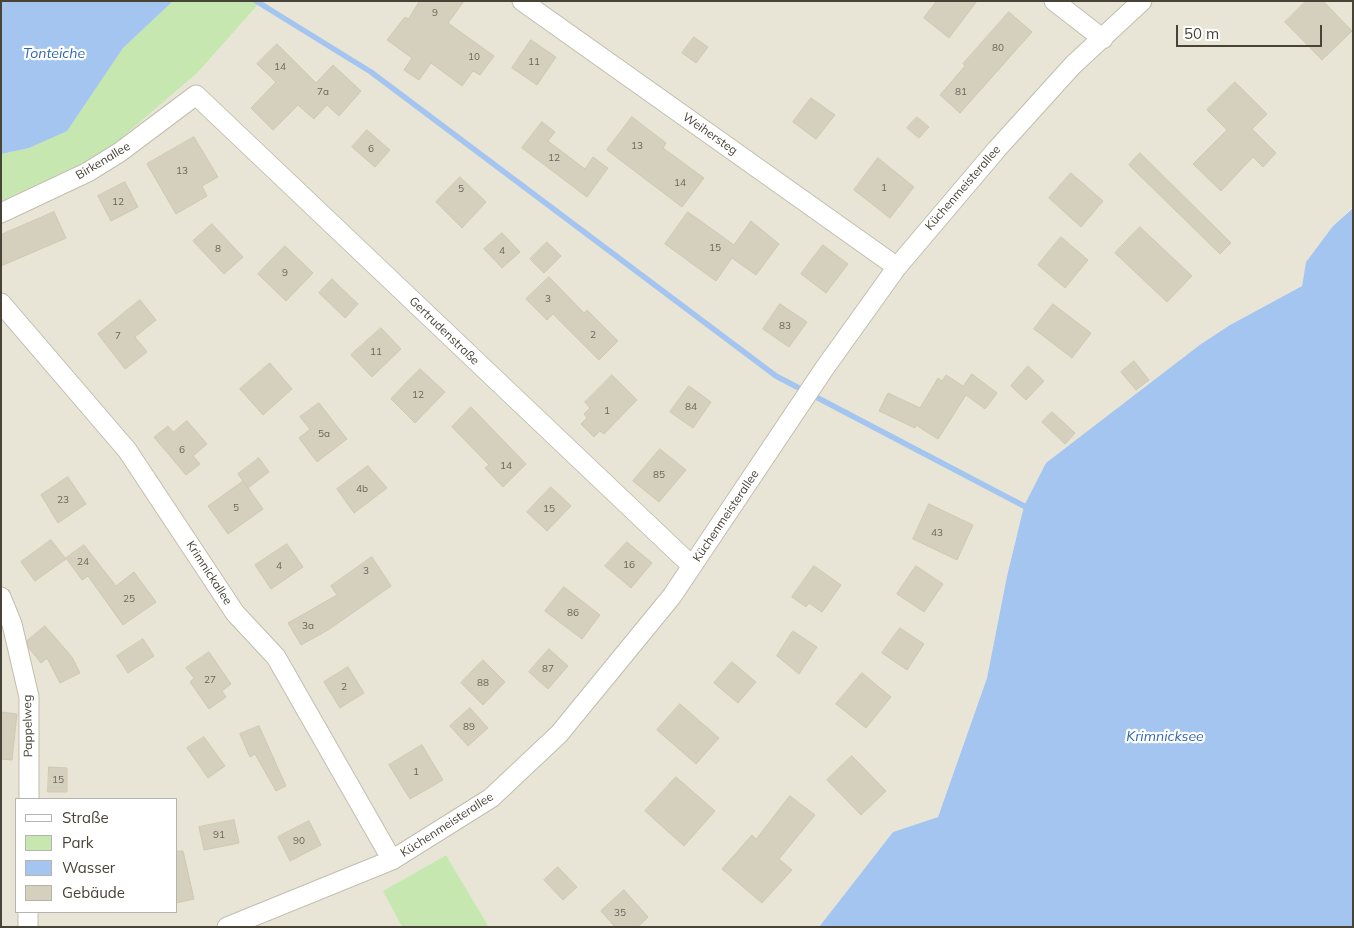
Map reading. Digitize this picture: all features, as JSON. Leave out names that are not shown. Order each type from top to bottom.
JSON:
[{"type":"street","name":"Weihersteg","points":[[522,1],[897,267]]},
{"type":"street","points":[[1054,1],[1103,39]]},
{"type":"street","name":"Küchenmeisterallee","points":[[226,927],[392,860],[491,798],[558,734],[672,596],[824,369],[897,267],[1003,142],[1073,65],[1142,1]]},
{"type":"street","name":"Birkenallee","points":[[1,213],[88,172],[112,157],[196,95]]},
{"type":"street","name":"Gertrudenstraße","points":[[196,95],[692,566]]},
{"type":"street","name":"Krimnickallee","points":[[1,303],[127,450],[235,613],[276,657],[392,860]]},
{"type":"street","name":"Pappelweg","points":[[1,597],[12,624],[29,697],[28,798]]},
{"type":"street","points":[[28,913],[28,927]]},
{"type":"shaded area","points":[[1,1],[1353,1],[1353,207],[1333,226],[1306,262],[1302,286],[1230,325],[1201,344],[1134,397],[1024,506],[1007,576],[987,678],[938,817],[893,832],[819,927],[489,927],[446,855],[384,891],[402,927],[1,927]]},
{"type":"green space","points":[[173,1],[261,1],[198,72],[104,153],[1,201],[1,154],[29,148],[97,86],[123,48]]},
{"type":"green space","points":[[446,855],[489,927],[402,927],[383,891]]},
{"type":"water","name":"Tonteiche","points":[[1,1],[173,1],[123,48],[67,131],[29,148],[1,154]]},
{"type":"water","name":"Krimnicksee","points":[[1353,208],[1353,927],[819,927],[893,832],[938,817],[987,678],[1007,576],[1024,506],[1046,463],[1201,344],[1230,325],[1302,286],[1306,262],[1333,226]]},
{"type":"building","points":[[420,1],[464,1],[448,23],[494,56],[480,75],[473,71],[462,86],[431,63],[419,80],[404,70],[412,58],[387,40],[405,17],[408,19]]},
{"type":"building","points":[[937,1],[977,1],[949,38],[924,18]]},
{"type":"building","points":[[1306,1],[1323,1],[1352,31],[1322,60],[1285,22]]},
{"type":"building","points":[[1009,12],[1032,32],[960,113],[940,95],[965,66],[963,64]]},
{"type":"building","points":[[694,37],[708,47],[696,63],[682,53]]},
{"type":"building","points":[[531,40],[556,57],[537,85],[512,68]]},
{"type":"building","points":[[277,44],[316,83],[333,65],[361,91],[339,116],[327,105],[314,119],[298,105],[273,130],[251,108],[276,82],[257,64]]},
{"type":"building","points":[[1235,82],[1267,114],[1252,129],[1276,153],[1263,167],[1253,157],[1221,191],[1193,164],[1227,130],[1207,110]]},
{"type":"building","points":[[811,98],[835,115],[816,139],[793,122]]},
{"type":"building","points":[[632,117],[666,143],[663,148],[704,178],[682,207],[607,150]]},
{"type":"building","points":[[917,117],[929,127],[919,138],[907,128]]},
{"type":"building","points":[[542,122],[555,132],[548,141],[585,169],[593,157],[608,168],[587,197],[522,148]]},
{"type":"building","points":[[367,130],[390,150],[375,167],[352,147]]},
{"type":"building","points":[[194,137],[218,177],[202,186],[207,196],[176,214],[147,164]]},
{"type":"building","points":[[1140,153],[1231,243],[1220,254],[1129,165]]},
{"type":"building","points":[[878,158],[914,187],[890,218],[854,190]]},
{"type":"building","points":[[1071,173],[1103,201],[1081,227],[1049,198]]},
{"type":"building","points":[[460,177],[486,202],[462,228],[436,202]]},
{"type":"building","points":[[125,182],[138,207],[111,221],[98,196]]},
{"type":"building","points":[[54,212],[66,238],[1,266],[1,235]]},
{"type":"building","points":[[688,212],[734,245],[751,221],[779,244],[756,275],[732,258],[716,281],[665,244]]},
{"type":"building","points":[[212,224],[243,257],[224,274],[193,241]]},
{"type":"building","points":[[1140,227],[1192,276],[1167,302],[1115,253]]},
{"type":"building","points":[[502,233],[520,252],[502,268],[484,249]]},
{"type":"building","points":[[1061,237],[1088,260],[1065,288],[1038,265]]},
{"type":"building","points":[[547,242],[561,256],[544,273],[530,259]]},
{"type":"building","points":[[823,245],[848,264],[826,293],[801,274]]},
{"type":"building","points":[[285,246],[313,273],[286,301],[258,274]]},
{"type":"building","points":[[549,277],[584,313],[587,310],[618,341],[599,360],[553,314],[547,320],[526,299]]},
{"type":"building","points":[[332,279],[358,304],[345,318],[319,293]]},
{"type":"building","points":[[140,300],[156,320],[135,337],[147,352],[125,369],[98,334]]},
{"type":"building","points":[[780,304],[807,322],[789,347],[763,329]]},
{"type":"building","points":[[1053,304],[1091,333],[1072,358],[1034,329]]},
{"type":"building","points":[[381,328],[401,349],[372,377],[351,355]]},
{"type":"building","points":[[1134,361],[1149,380],[1136,390],[1121,372]]},
{"type":"building","points":[[270,363],[292,389],[263,415],[240,389]]},
{"type":"building","points":[[1028,366],[1044,381],[1026,400],[1011,386]]},
{"type":"building","points":[[420,369],[445,392],[415,423],[391,399]]},
{"type":"building","points":[[972,374],[997,393],[985,409],[966,395],[938,439],[916,425],[915,428],[879,411],[888,393],[920,408],[938,378],[942,381],[946,375],[963,386]]},
{"type":"building","points":[[612,375],[637,400],[604,434],[600,431],[594,437],[581,424],[587,418],[584,414],[590,408],[585,402]]},
{"type":"building","points":[[689,386],[711,402],[693,428],[670,412]]},
{"type":"building","points":[[319,403],[347,439],[317,462],[299,438],[310,429],[300,417]]},
{"type":"building","points":[[471,407],[526,464],[503,487],[485,468],[489,465],[452,427]]},
{"type":"building","points":[[1052,412],[1075,433],[1065,444],[1042,422]]},
{"type":"building","points":[[187,421],[207,444],[193,456],[200,464],[186,475],[154,437],[168,426],[173,432]]},
{"type":"building","points":[[660,449],[686,470],[659,502],[633,481]]},
{"type":"building","points":[[259,458],[269,472],[248,488],[263,509],[228,534],[208,506],[243,481],[238,474]]},
{"type":"building","points":[[368,466],[387,488],[354,513],[337,489]]},
{"type":"building","points":[[68,477],[86,504],[58,523],[41,495]]},
{"type":"building","points":[[551,487],[571,506],[547,531],[527,512]]},
{"type":"building","points":[[929,504],[973,525],[957,560],[913,539]]},
{"type":"building","points":[[51,540],[66,559],[35,581],[21,562]]},
{"type":"building","points":[[627,542],[652,563],[631,588],[605,566]]},
{"type":"building","points":[[287,544],[303,567],[271,589],[255,565]]},
{"type":"building","points":[[84,545],[116,586],[134,572],[156,602],[123,625],[88,576],[82,580],[66,558]]},
{"type":"building","points":[[372,557],[391,586],[328,630],[301,645],[288,623],[337,595],[331,586]]},
{"type":"building","points":[[814,566],[841,585],[822,612],[809,603],[806,607],[792,597]]},
{"type":"building","points":[[916,566],[943,584],[924,612],[897,594]]},
{"type":"building","points":[[564,587],[600,615],[582,639],[545,611]]},
{"type":"building","points":[[45,626],[72,657],[80,673],[60,683],[47,658],[41,663],[29,648],[27,641]]},
{"type":"building","points":[[900,628],[924,644],[907,670],[882,653]]},
{"type":"building","points":[[793,631],[817,647],[799,674],[777,656]]},
{"type":"building","points":[[143,639],[154,656],[128,673],[117,656]]},
{"type":"building","points":[[549,649],[568,666],[548,689],[529,672]]},
{"type":"building","points":[[209,652],[231,684],[222,691],[226,697],[209,709],[190,682],[194,678],[186,668]]},
{"type":"building","points":[[483,660],[505,682],[483,705],[461,683]]},
{"type":"building","points":[[732,662],[756,682],[738,703],[714,683]]},
{"type":"building","points":[[348,667],[364,693],[340,708],[324,682]]},
{"type":"building","points":[[862,673],[891,697],[866,728],[836,704]]},
{"type":"building","points":[[680,704],[719,738],[696,764],[657,730]]},
{"type":"building","points":[[470,708],[488,728],[468,746],[450,726]]},
{"type":"building","points":[[1,712],[17,714],[12,760],[1,759]]},
{"type":"building","points":[[259,726],[286,786],[276,791],[255,754],[250,757],[240,734]]},
{"type":"building","points":[[204,737],[225,766],[208,778],[187,748]]},
{"type":"building","points":[[422,745],[443,780],[410,799],[389,765]]},
{"type":"building","points":[[852,756],[886,791],[861,815],[827,780]]},
{"type":"building","points":[[49,767],[67,768],[67,792],[48,792]]},
{"type":"building","points":[[676,777],[715,811],[684,846],[645,811]]},
{"type":"building","points":[[790,796],[815,815],[779,859],[792,870],[762,903],[722,869],[752,835],[756,839]]},
{"type":"building","points":[[234,820],[239,843],[204,850],[199,827]]},
{"type":"building","points":[[309,821],[321,845],[290,861],[278,837]]},
{"type":"building","points":[[178,851],[183,851],[194,899],[178,903]]},
{"type":"building","points":[[558,867],[577,887],[563,900],[544,880]]},
{"type":"building","points":[[624,890],[648,917],[638,927],[615,927],[601,911]]},
{"type":"waterway","points":[[256,1],[371,72],[776,376],[1024,506]]}]
